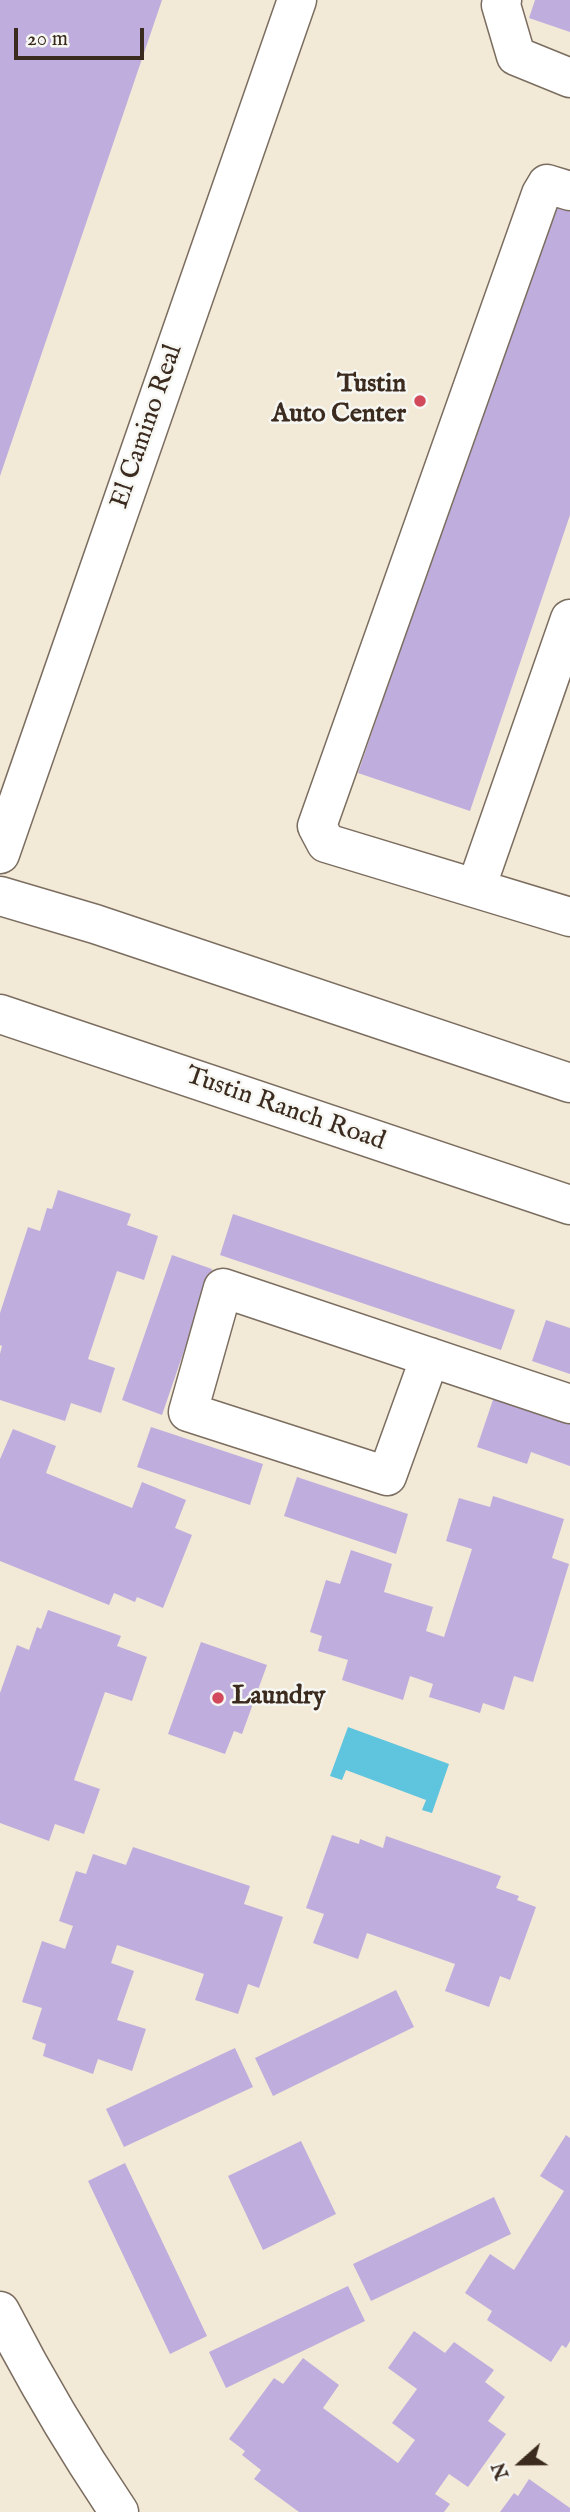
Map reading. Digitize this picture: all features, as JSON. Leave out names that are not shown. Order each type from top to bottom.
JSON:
[{"type":"main road","name":"El Camino Real","points":[[0,854],[297,0]]},
{"type":"main road","points":[[502,0],[500,5],[516,56],[570,78]]},
{"type":"main road","points":[[570,191],[547,184],[541,194],[317,826],[326,843],[570,917]]},
{"type":"main road","points":[[476,888],[570,619]]},
{"type":"main road","points":[[0,895],[95,924],[570,1083]]},
{"type":"main road","name":"Tustin Ranch Road","points":[[0,1014],[570,1205]]},
{"type":"main road","points":[[430,1357],[387,1476],[188,1412],[223,1288],[430,1357],[570,1404]]},
{"type":"main road","points":[[0,2311],[34,2378],[81,2457],[119,2512]]},
{"type":"water","points":[[348,1727],[449,1764],[432,1813],[422,1810],[426,1800],[346,1770],[342,1780],[330,1776]]},
{"type":"building","points":[[0,0],[162,0],[0,476]]},
{"type":"building","points":[[535,0],[570,0],[570,32],[529,18]]},
{"type":"building","points":[[551,205],[570,211],[570,515],[470,811],[358,773]]},
{"type":"building","points":[[58,1190],[131,1214],[127,1225],[158,1236],[144,1280],[117,1271],[88,1359],[115,1368],[101,1413],[71,1403],[65,1421],[0,1400],[0,1313],[28,1227],[40,1231],[47,1208],[52,1209]]},
{"type":"building","points":[[233,1214],[515,1310],[501,1350],[220,1255]]},
{"type":"building","points":[[172,1255],[212,1269],[162,1415],[122,1400]]},
{"type":"building","points":[[546,1320],[570,1328],[570,1374],[532,1361]]},
{"type":"building","points":[[497,1388],[570,1412],[570,1466],[531,1452],[527,1464],[477,1447]]},
{"type":"building","points":[[151,1427],[263,1464],[250,1505],[137,1467]]},
{"type":"building","points":[[13,1429],[56,1446],[46,1473],[132,1508],[142,1482],[186,1500],[175,1528],[192,1535],[163,1608],[137,1597],[135,1602],[114,1593],[109,1605],[0,1561],[0,1459]]},
{"type":"building","points":[[297,1477],[408,1514],[396,1554],[284,1516]]},
{"type":"building","points":[[493,1496],[564,1519],[552,1558],[569,1564],[533,1682],[514,1676],[504,1710],[483,1703],[480,1713],[429,1697],[433,1684],[410,1676],[403,1700],[342,1680],[348,1660],[318,1651],[322,1636],[310,1632],[326,1580],[340,1584],[351,1550],[392,1564],[384,1592],[433,1607],[426,1631],[444,1637],[472,1549],[446,1541],[459,1498],[490,1507]]},
{"type":"building","points":[[48,1610],[121,1636],[117,1646],[147,1657],[132,1701],[105,1692],[74,1780],[100,1789],[84,1834],[55,1824],[49,1841],[0,1823],[0,1693],[17,1645],[29,1650],[37,1627],[41,1629]]},
{"type":"building","name":"Laundry","points":[[201,1642],[267,1665],[242,1734],[234,1731],[225,1754],[168,1734]]},
{"type":"building","points":[[332,1835],[359,1844],[360,1839],[383,1848],[386,1836],[501,1876],[496,1888],[519,1896],[517,1900],[536,1907],[510,1980],[500,1976],[489,2007],[445,1991],[455,1964],[367,1933],[358,1959],[313,1943],[324,1914],[306,1908]]},
{"type":"building","points":[[133,1847],[250,1886],[244,1904],[283,1917],[259,1988],[248,1984],[238,2014],[195,2000],[204,1974],[117,1945],[111,1963],[134,1971],[117,2020],[146,2029],[132,2071],[98,2059],[93,2074],[43,2056],[46,2044],[32,2039],[42,2008],[22,2002],[42,1941],[65,1949],[73,1926],[59,1921],[76,1871],[86,1874],[93,1854],[126,1865]]},
{"type":"building","points":[[396,1990],[414,2027],[273,2096],[255,2058]]},
{"type":"building","points":[[235,2048],[253,2087],[124,2147],[106,2109]]},
{"type":"building","points":[[566,2135],[570,2138],[570,2341],[566,2348],[562,2345],[551,2362],[487,2320],[492,2311],[465,2293],[490,2254],[514,2270],[564,2191],[540,2176]]},
{"type":"building","points":[[301,2141],[336,2214],[263,2250],[228,2176]]},
{"type":"building","points":[[125,2163],[207,2336],[170,2354],[88,2181]]},
{"type":"building","points":[[494,2197],[511,2234],[371,2301],[353,2264]]},
{"type":"building","points":[[348,2286],[365,2321],[226,2388],[209,2352]]},
{"type":"building","points":[[414,2331],[445,2353],[454,2342],[494,2370],[485,2382],[505,2397],[488,2421],[506,2434],[468,2487],[449,2474],[435,2494],[450,2504],[444,2512],[299,2512],[254,2479],[261,2470],[242,2455],[245,2451],[229,2439],[274,2378],[283,2384],[303,2358],[339,2385],[323,2408],[398,2463],[415,2440],[392,2423],[417,2389],[388,2368]]},
{"type":"building","points":[[529,2479],[570,2508],[570,2512],[500,2512],[514,2493],[518,2496]]},
{"type":"place","name":"Tustin Auto Center","points":[[420,401]]},
{"type":"place","name":"Laundry","points":[[218,1698]]}]
